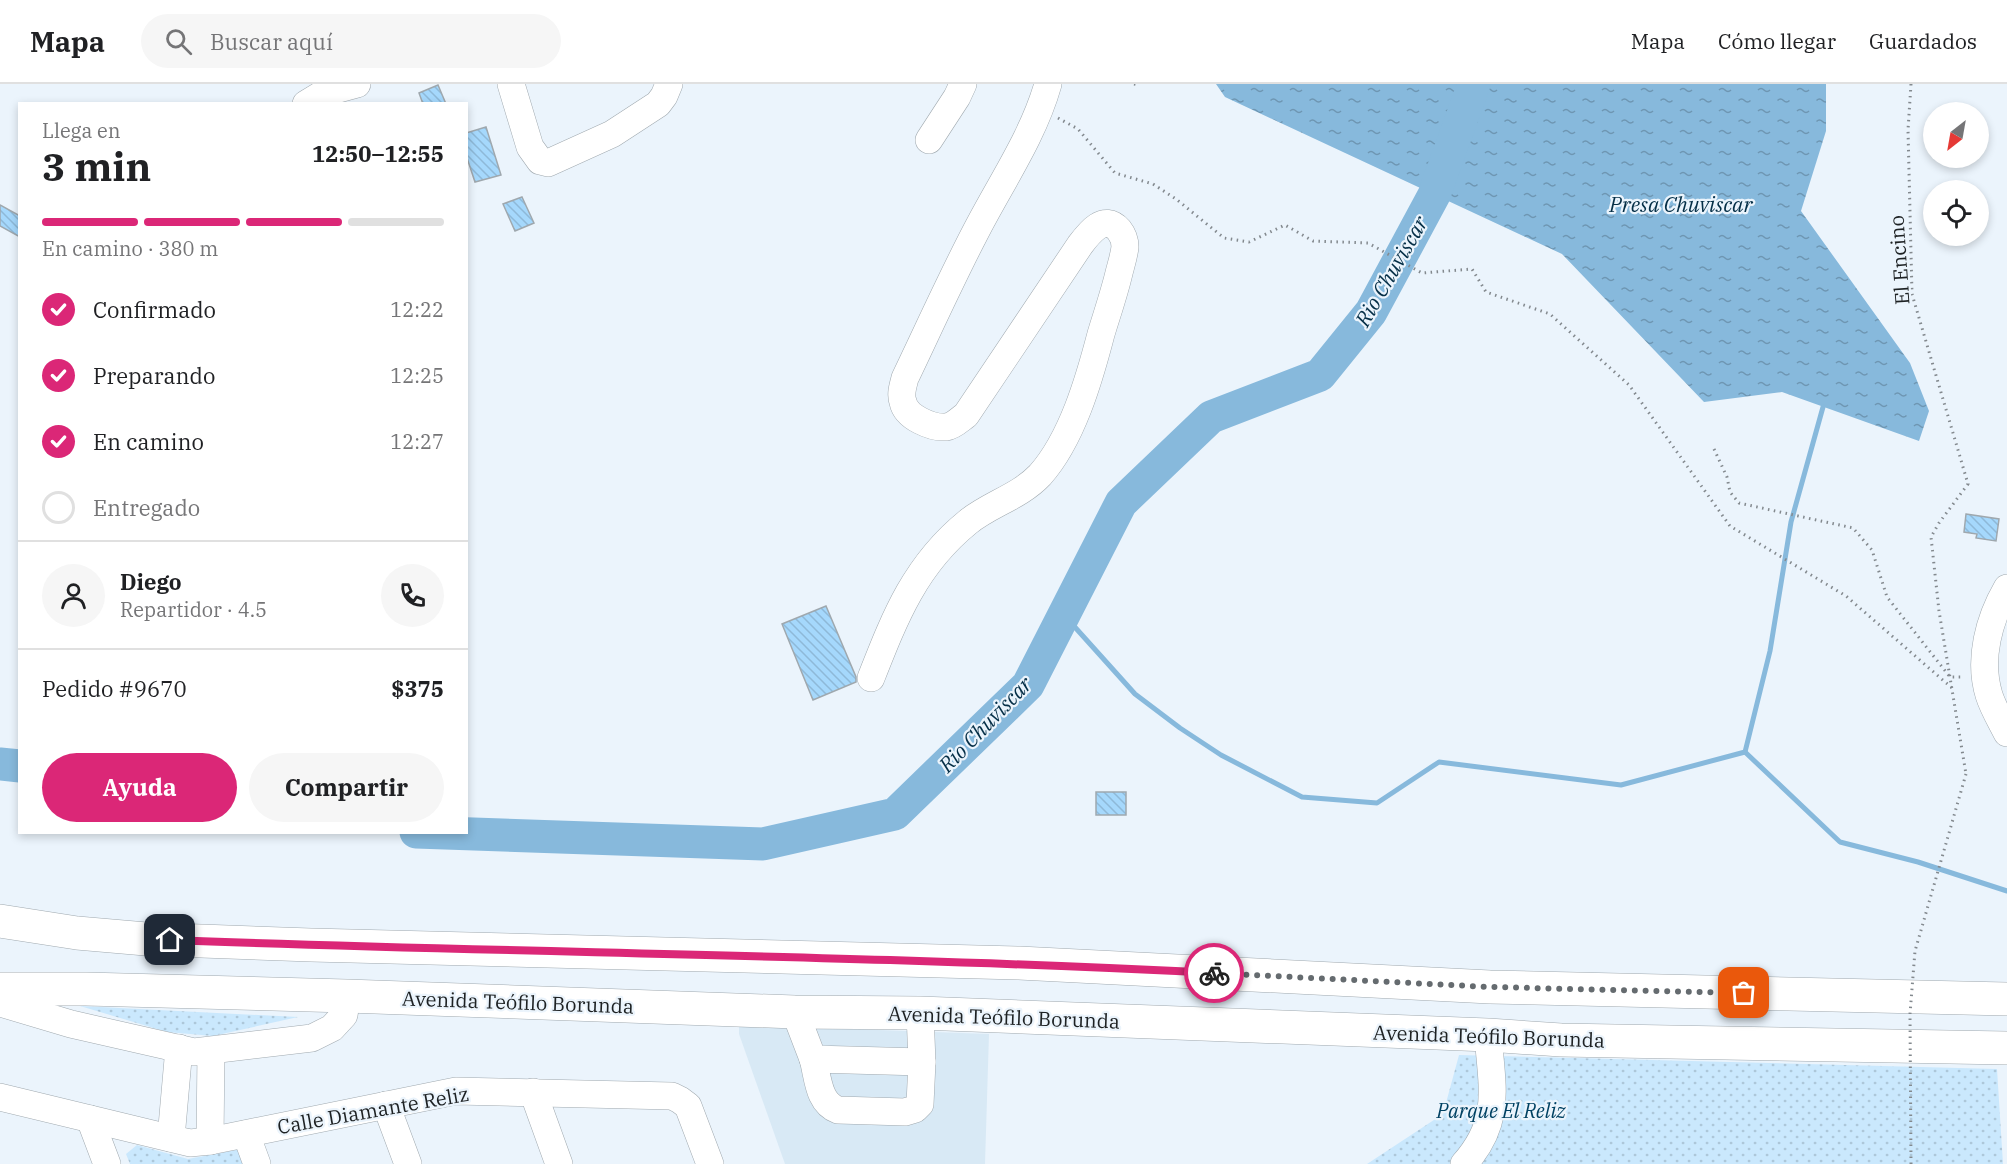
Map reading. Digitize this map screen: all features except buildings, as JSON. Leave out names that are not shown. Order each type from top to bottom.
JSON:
[{"type":"main road","points":[[0,921],[77,933],[146,939],[1019,963],[1490,987],[2007,999]]},
{"type":"main road","points":[[311,945],[341,980],[347,996]]},
{"type":"main road","points":[[1488,1035],[1490,987]]},
{"type":"main road","name":"Avenida Teófilo Borunda","points":[[0,989],[347,996],[795,1012],[920,1013],[1573,1040],[2007,1048]]},
{"type":"street","points":[[309,102],[324,93],[357,84]]},
{"type":"street","points":[[511,84],[530,147],[540,161],[548,163],[612,134],[658,104],[669,84]]},
{"type":"street","points":[[929,140],[963,84]]},
{"type":"street","points":[[871,678],[895,616],[922,571],[942,547],[969,521],[1014,496],[1040,475],[1070,425],[1095,358],[1116,286],[1125,245],[1123,235],[1115,226],[1108,223],[1098,225],[1080,245],[966,415],[947,427],[936,426],[916,418],[905,410],[902,401],[905,378],[975,234],[1023,146],[1048,84]]},
{"type":"street","points":[[2007,588],[1990,624],[1985,656],[1989,695],[2007,733]]},
{"type":"street","points":[[0,1003],[71,1024],[194,1052],[312,1038],[332,1028],[344,1015],[347,996]]},
{"type":"street","points":[[795,1012],[813,1059],[821,1094],[831,1107],[838,1110],[894,1112],[915,1109],[920,1104],[922,1062],[920,1013]]},
{"type":"street","points":[[1464,1164],[1485,1134],[1491,1115],[1488,1035]]},
{"type":"street","points":[[171,1138],[179,1048]]},
{"type":"street","points":[[210,1141],[211,1051]]},
{"type":"street","points":[[813,1059],[922,1062]]},
{"type":"street","name":"Calle Diamante Reliz","points":[[0,1097],[190,1143],[246,1134],[456,1091],[672,1096],[688,1106],[710,1164]]},
{"type":"street","points":[[533,1092],[559,1164]]},
{"type":"street","points":[[386,1105],[408,1164]]},
{"type":"street","points":[[90,1119],[107,1164]]},
{"type":"street","points":[[246,1134],[257,1164]]},
{"type":"path","name":"El Encino","points":[[1911,84],[1908,130],[1912,294],[1968,484],[1931,537],[1939,611],[1950,677]]},
{"type":"path","points":[[1078,129],[1115,173],[1153,184],[1176,199],[1224,238],[1249,242],[1285,225],[1313,241],[1368,243],[1422,273],[1473,269],[1486,292],[1550,314],[1629,385],[1730,526],[1846,596],[1952,688]]},
{"type":"path","points":[[1714,449],[1727,477],[1730,492],[1739,503],[1853,528],[1872,550],[1887,597],[1950,677],[1966,774],[1915,951],[1910,1014],[1911,1164]]},
{"type":"shaded area","points":[[739,1025],[989,1034],[985,1164],[785,1164],[739,1034]]},
{"type":"green space","points":[[80,1006],[298,1017],[213,1036],[167,1032]]},
{"type":"green space","name":"Parque El Reliz","points":[[1459,1055],[1997,1069],[2003,1164],[1367,1164],[1443,1114]]},
{"type":"green space","points":[[137,1145],[188,1159],[247,1148],[253,1164],[130,1164],[126,1154]]},
{"type":"water","name":"Presa Chuviscar","points":[[1216,84],[1826,84],[1826,131],[1801,211],[1910,363],[1929,411],[1919,441],[1782,392],[1704,402],[1562,254],[1225,97]]},
{"type":"waterway","name":"Rio Chuviscar","points":[[468,834],[763,844],[895,814],[1028,685],[1121,503],[1211,417],[1320,375],[1371,312],[1434,195],[1474,84]]},
{"type":"waterway","points":[[1064,615],[1135,694],[1221,755],[1302,797],[1377,803],[1439,762],[1621,785],[1745,752],[1770,651],[1791,522],[1823,407]]},
{"type":"waterway","points":[[1745,752],[1840,842],[1918,862],[2007,891]]},
{"type":"waterway","name":"Rio Chuviscar","points":[[0,764],[18,766]]},
{"type":"way so far","points":[[1214,973],[1490,987],[1744,993]]},
{"type":"route","points":[[170,940],[1019,963],[1214,973]]}]
